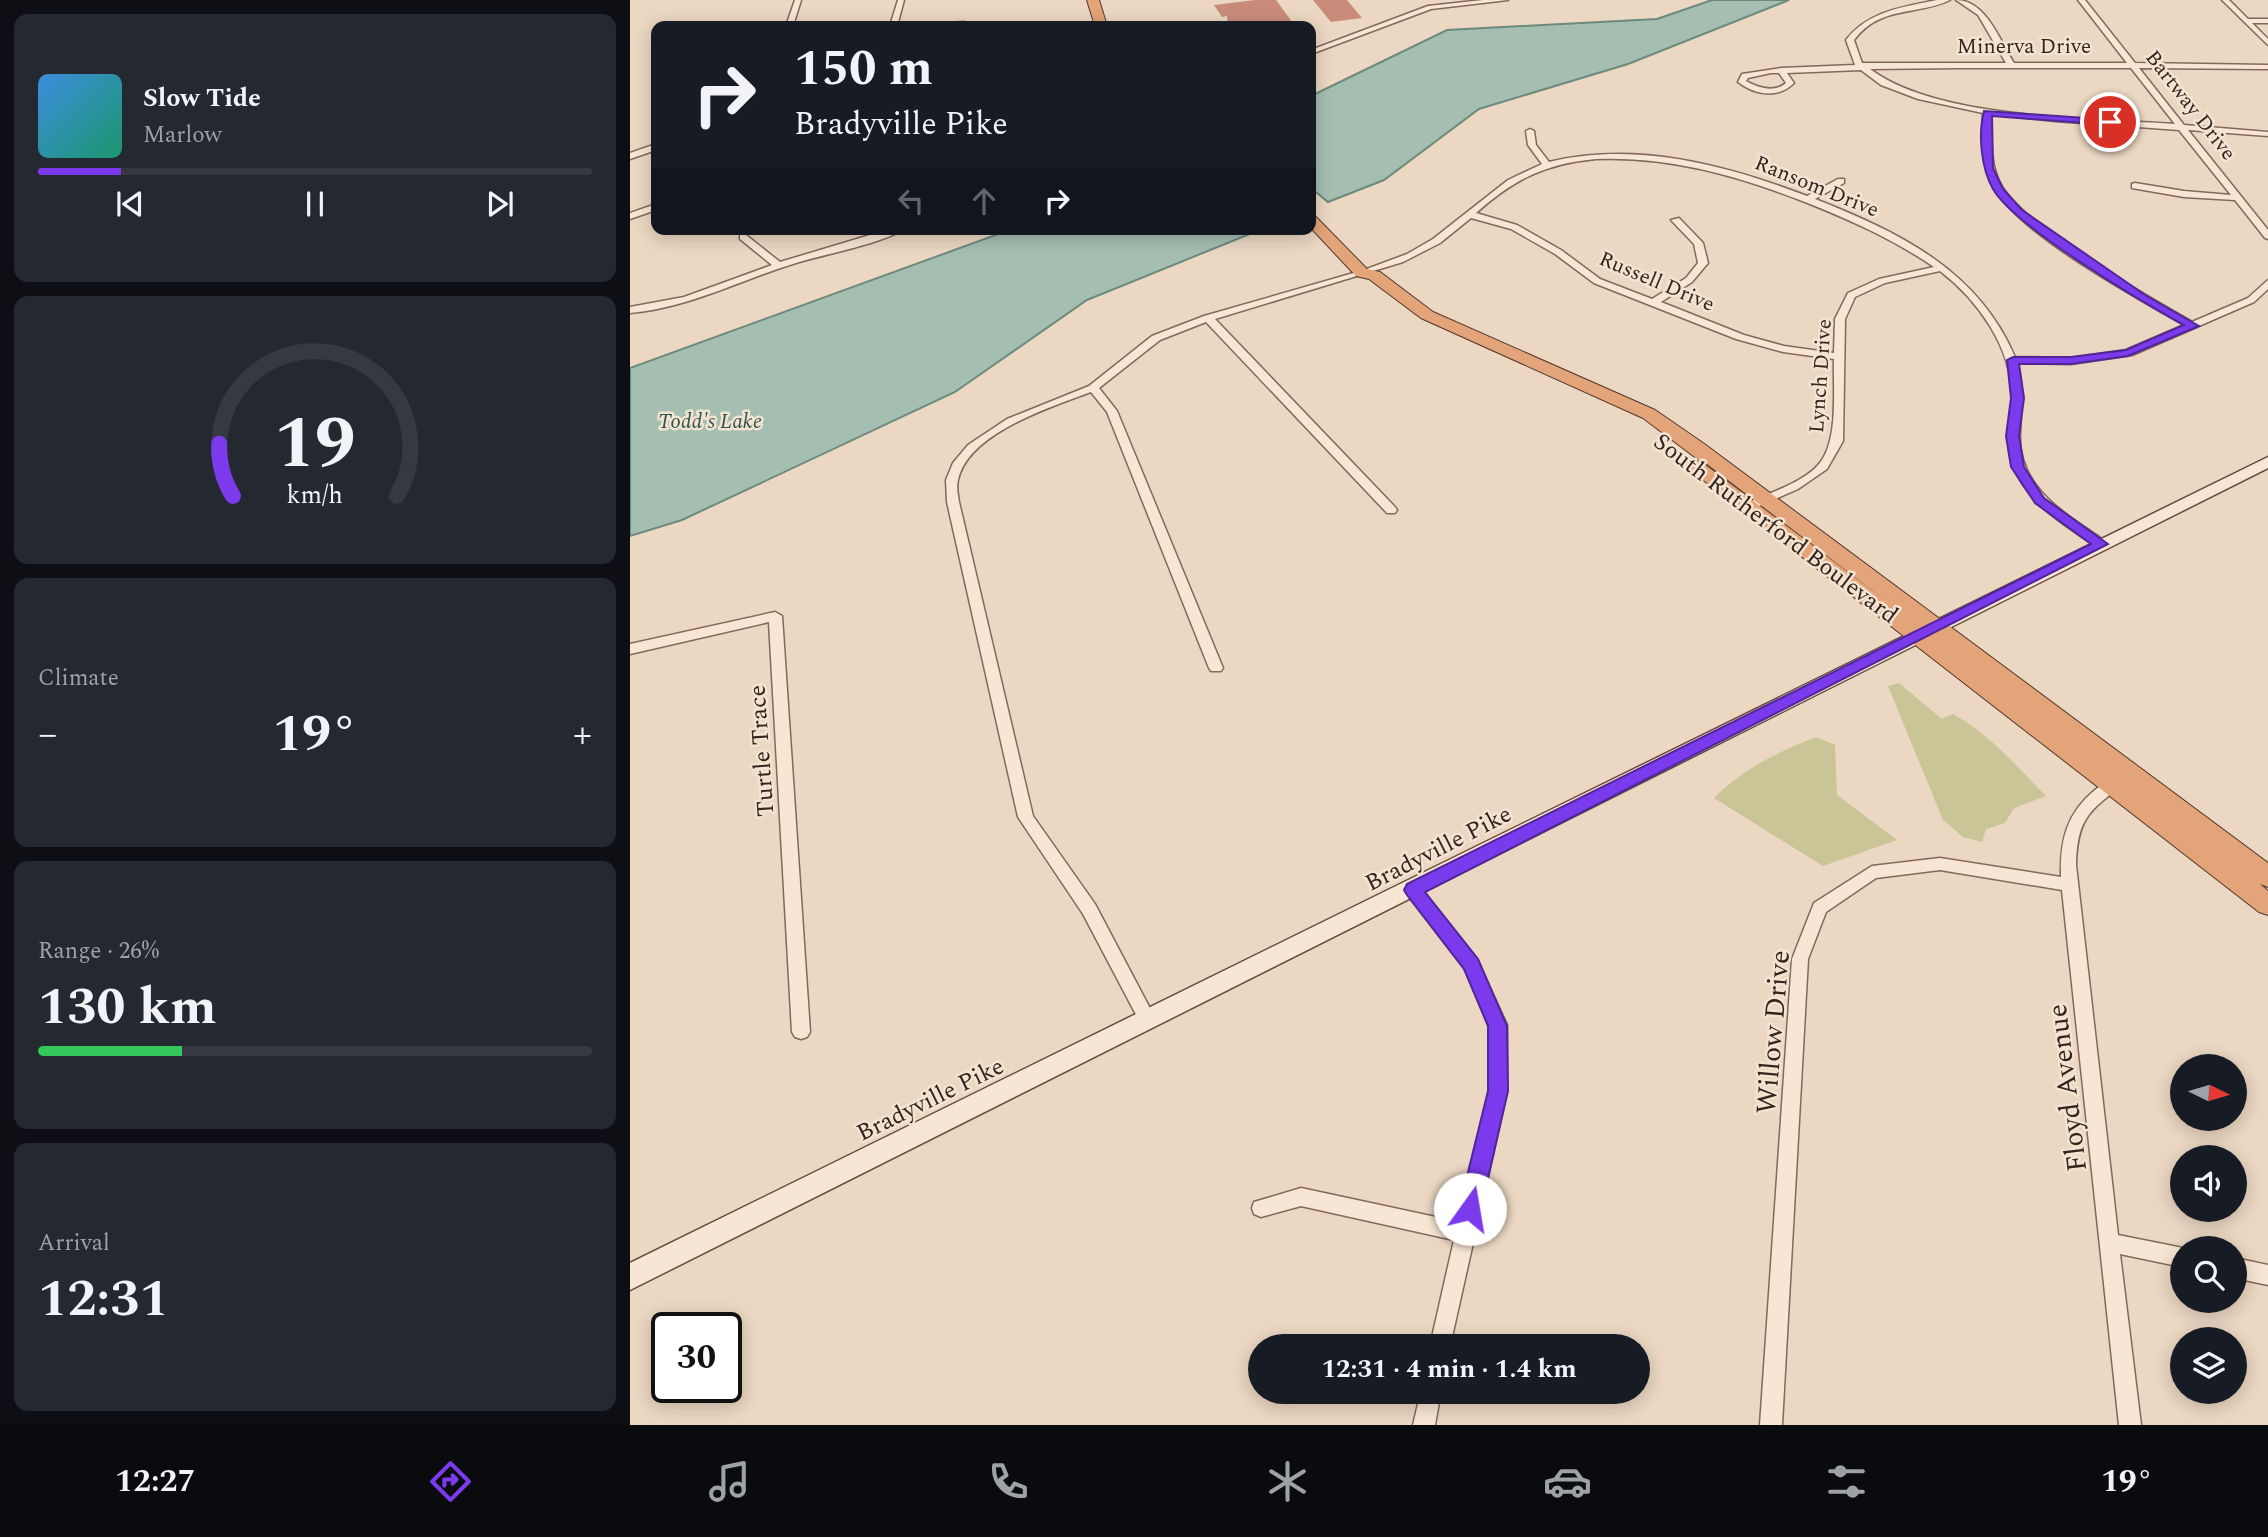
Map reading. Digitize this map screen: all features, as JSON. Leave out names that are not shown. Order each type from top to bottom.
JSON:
[{"type":"highway","points":[[1093,0],[1099,21]]},
{"type":"highway","name":"South Rutherford Boulevard","points":[[1316,225],[1362,273],[1363,281],[1395,310],[1435,334],[1602,405],[1665,442],[1758,503],[2121,779],[2268,877]]},
{"type":"highway","name":"South Rutherford Boulevard","points":[[2121,779],[2268,905]]},
{"type":"main road","name":"Bradyville Pike","points":[[630,1277],[1413,890],[2268,462]]},
{"type":"street","points":[[791,21],[798,0]]},
{"type":"street","points":[[895,21],[901,0]]},
{"type":"street","points":[[1316,50],[1422,9],[1445,4],[1505,0]]},
{"type":"street","points":[[1947,0],[1890,14],[1860,28],[1850,44],[1859,66],[1893,88],[1940,103],[1987,113],[2268,134]]},
{"type":"street","points":[[1959,0],[1981,14],[2010,63]]},
{"type":"street","name":"Bartway Drive","points":[[2081,0],[2268,236]]},
{"type":"street","points":[[2225,0],[2268,43]]},
{"type":"street","points":[[2246,20],[2268,21]]},
{"type":"street","name":"Minerva Drive","points":[[1781,70],[1790,83],[1782,90],[1759,91],[1742,82],[1748,74],[1781,70],[1859,66],[2010,63],[2268,67]]},
{"type":"street","points":[[1987,113],[1989,168],[1998,190],[2019,212],[2141,297],[2193,326]]},
{"type":"street","points":[[1530,131],[1532,145],[1547,165]]},
{"type":"street","points":[[630,156],[651,149]]},
{"type":"street","name":"Ransom Drive","points":[[1148,1021],[1089,909],[1026,817],[953,502],[952,480],[963,457],[984,438],[1010,422],[1093,387],[1156,338],[1208,318],[1362,273],[1419,252],[1445,236],[1489,195],[1516,177],[1547,165],[1623,157],[1680,161],[1735,174],[1807,200],[1900,242],[1940,268],[1968,292],[2013,360],[2018,398],[2013,436],[2018,467],[2039,500],[2101,544]]},
{"type":"street","points":[[1807,200],[1841,181]]},
{"type":"street","points":[[2135,186],[2184,194],[2240,198]]},
{"type":"street","points":[[630,216],[651,209]]},
{"type":"street","name":"Russell Drive","points":[[1469,214],[1514,227],[1558,252],[1597,281],[1740,337],[1783,349],[1839,357]]},
{"type":"street","points":[[1653,303],[1689,280],[1703,263],[1698,243],[1676,220]]},
{"type":"street","points":[[630,310],[660,307],[880,235]]},
{"type":"street","points":[[743,237],[779,266]]},
{"type":"street","name":"Lynch Drive","points":[[1758,503],[1794,487],[1823,467],[1837,441],[1840,319],[1851,295],[1882,281],[1940,268]]},
{"type":"street","points":[[2013,360],[2071,361],[2128,353],[2251,300],[2268,283]]},
{"type":"street","points":[[1208,318],[1391,510]]},
{"type":"street","points":[[1093,387],[1112,411],[1172,553],[1216,668]]},
{"type":"street","name":"Turtle Trace","points":[[630,649],[775,616],[801,1032]]},
{"type":"street","name":"Floyd Avenue","points":[[2121,779],[2081,809],[2067,843],[2069,885],[2130,1425]]},
{"type":"street","name":"Willow Drive","points":[[1771,1425],[1800,959],[1820,908],[1872,872],[1940,864],[2069,885]]},
{"type":"street","points":[[1413,890],[1471,965],[1498,1026],[1498,1091],[1443,1334]]},
{"type":"street","points":[[1261,1208],[1301,1196],[1465,1233]]},
{"type":"street","points":[[2110,1243],[2170,1255]]},
{"type":"street","points":[[2247,1271],[2268,1275]]},
{"type":"street","points":[[1424,1425],[1428,1404]]},
{"type":"shaded area","points":[[1899,683],[1942,719],[1953,714],[1979,731],[2046,796],[2014,808],[2005,823],[1986,829],[1982,842],[1963,837],[1943,820],[1888,686]]},
{"type":"shaded area","points":[[1816,737],[1835,745],[1837,795],[1897,840],[1823,866],[1714,798],[1737,778],[1762,762]]},
{"type":"water","points":[[1712,0],[1789,0],[1628,64],[1479,109],[1384,180],[1328,202],[1316,192],[1316,94],[1447,30],[1657,19]]},
{"type":"water","name":"Todd's Lake","points":[[996,235],[1247,235],[1087,300],[955,392],[682,520],[630,536],[630,368]]},
{"type":"building","points":[[1276,0],[1291,21],[1228,21],[1227,16],[1222,17],[1214,5]]},
{"type":"building","points":[[1313,0],[1347,0],[1362,18],[1331,22]]},
{"type":"route","points":[[1470,1209],[1498,1091],[1498,1026],[1471,965],[1413,890],[2101,544],[2039,500],[2018,467],[2013,436],[2018,398],[2013,360],[2071,361],[2128,353],[2193,326],[2141,297],[2019,212],[1998,190],[1989,168],[1987,113],[2110,122]]}]
